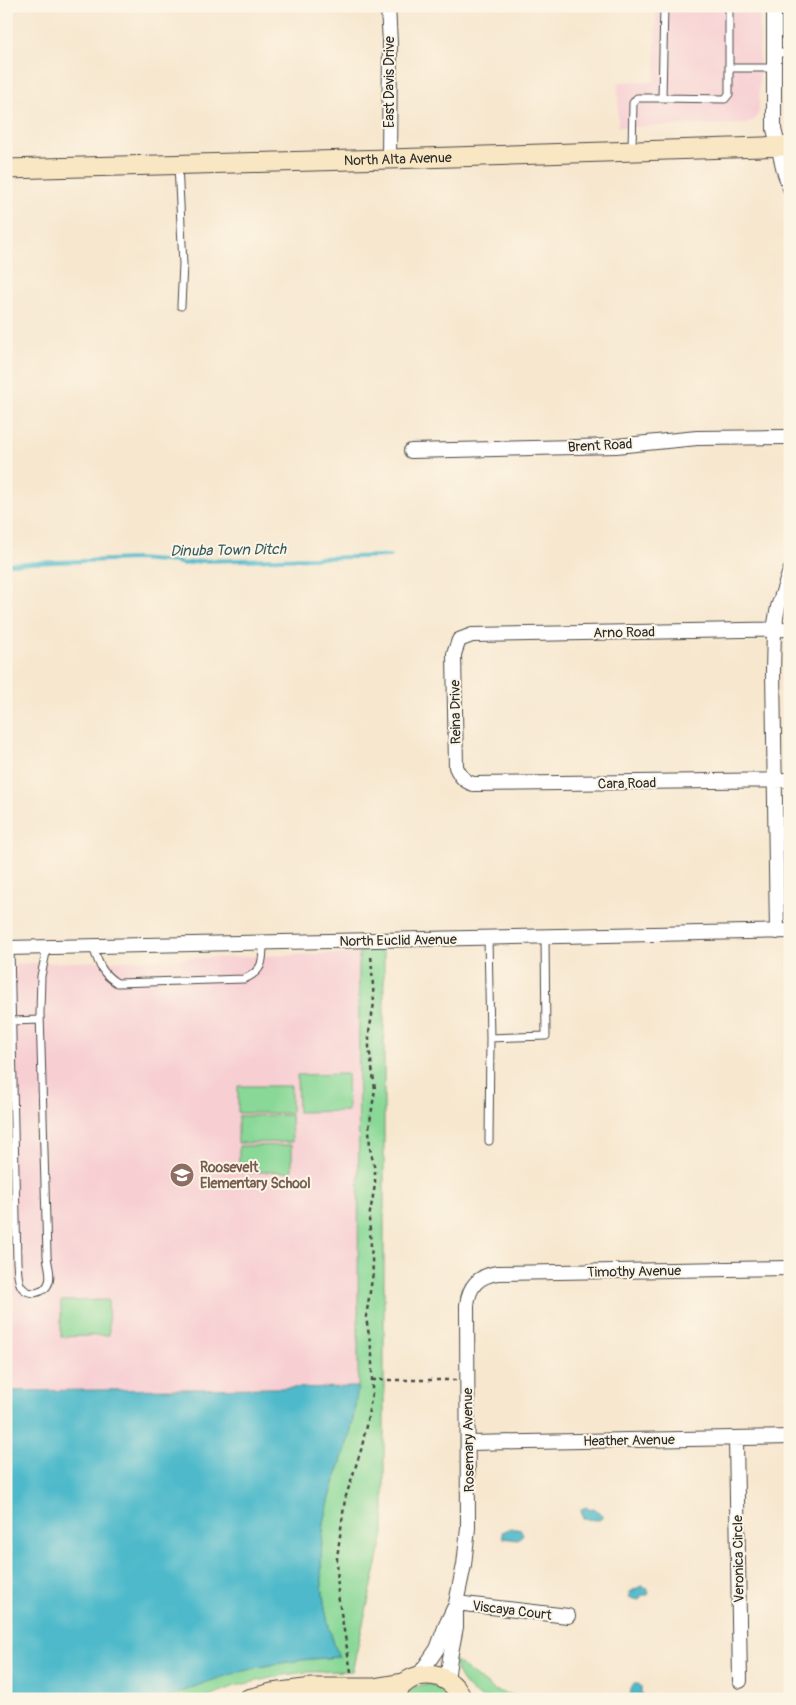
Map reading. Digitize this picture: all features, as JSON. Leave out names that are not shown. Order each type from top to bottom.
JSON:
[{"type":"main road","name":"North Alta Avenue","points":[[6,169],[784,146]]},
{"type":"main road","points":[[248,1699],[272,1693],[313,1688],[405,1686],[435,1675],[448,1680],[457,1689],[462,1699]]},
{"type":"street","name":"East Davis Drive","points":[[388,6],[390,44],[389,159]]},
{"type":"street","points":[[774,6],[774,129],[784,146],[784,171],[790,188]]},
{"type":"street","name":"Brent Road","points":[[411,451],[616,446],[697,438],[790,437]]},
{"type":"street","points":[[783,931],[774,780],[772,672],[774,629],[778,607],[790,571]]},
{"type":"street","name":"Arno Road","points":[[459,640],[472,636],[790,629]]},
{"type":"street","name":"Reina Drive","points":[[459,640],[454,654],[456,767],[466,781]]},
{"type":"street","name":"Cara Road","points":[[466,781],[480,785],[790,780]]},
{"type":"street","name":"North Euclid Avenue","points":[[8,948],[783,931]]},
{"type":"street","name":"Timothy Avenue","points":[[478,1280],[490,1274],[790,1268]]},
{"type":"street","name":"Rosemary Avenue","points":[[448,1680],[456,1627],[456,1603],[464,1565],[468,1528],[468,1297],[473,1285],[478,1280]]},
{"type":"street","name":"Heather Avenue","points":[[469,1443],[790,1436]]},
{"type":"street","name":"Veronica Circle","points":[[736,1438],[740,1681]]},
{"type":"street","name":"Rosemary Avenue","points":[[405,1686],[437,1649],[456,1603]]},
{"type":"street","name":"Viscaya Court","points":[[456,1603],[568,1616]]},
{"type":"lane","points":[[662,98],[664,6]]},
{"type":"lane","points":[[632,150],[632,103],[637,98],[725,98],[729,94],[729,6]]},
{"type":"lane","points":[[774,53],[790,53]]},
{"type":"lane","points":[[729,68],[774,68]]},
{"type":"lane","points":[[178,164],[183,264],[181,306]]},
{"type":"lane","points":[[490,1038],[546,1036],[545,937]]},
{"type":"lane","points":[[488,938],[490,1038],[489,1141]]},
{"type":"lane","points":[[93,947],[99,966],[108,977],[118,983],[244,979],[253,975],[262,964],[264,943]]},
{"type":"lane","points":[[8,948],[12,1021],[17,1262],[20,1285],[25,1291],[32,1293],[45,1289],[48,1284],[50,1269],[47,1255],[40,1020],[41,976],[47,948]]},
{"type":"lane","points":[[12,1021],[40,1020]]},
{"type":"path","points":[[349,1688],[350,1663],[338,1595],[338,1552],[345,1499],[362,1447],[368,1420],[372,1380],[372,1354],[366,1322],[373,1273],[369,1211],[375,1185],[375,1170],[370,1148],[369,1128],[375,1089],[369,1047],[369,1033],[374,1003],[371,954]]},
{"type":"path","points":[[372,1380],[468,1380]]},
{"type":"shaded area","points":[[656,6],[760,6],[759,112],[755,119],[746,124],[618,127],[618,82],[655,81]]},
{"type":"shaded area","points":[[788,6],[790,6],[790,122],[787,120],[786,115]]},
{"type":"shaded area","name":"Roosevelt Elementary School","points":[[359,953],[358,1387],[6,1391],[6,964]]},
{"type":"green space","points":[[367,950],[384,953],[384,1534],[352,1671],[307,1672],[284,1675],[235,1686],[201,1699],[166,1699],[208,1681],[251,1668],[288,1661],[339,1657],[326,1615],[321,1555],[326,1513],[353,1422],[358,1387],[359,953]]},
{"type":"green space","points":[[347,1074],[348,1111],[298,1112],[297,1075]]},
{"type":"green space","points":[[238,1086],[291,1086],[291,1113],[238,1113]]},
{"type":"green space","points":[[291,1115],[292,1142],[238,1143],[238,1116]]},
{"type":"green space","points":[[292,1145],[292,1172],[239,1172],[239,1146]]},
{"type":"green space","points":[[108,1300],[109,1335],[61,1337],[61,1301]]},
{"type":"green space","points":[[454,1660],[494,1690],[528,1699],[483,1699],[472,1692],[460,1678]]},
{"type":"green space","points":[[425,1684],[440,1688],[447,1692],[452,1699],[403,1699],[413,1688]]},
{"type":"water","points":[[358,1387],[351,1427],[330,1499],[322,1540],[321,1570],[326,1615],[339,1657],[294,1661],[250,1669],[208,1682],[166,1699],[6,1699],[6,1391]]},
{"type":"water","points":[[586,1507],[589,1509],[594,1508],[602,1515],[602,1518],[599,1520],[583,1519],[581,1509]]},
{"type":"water","points":[[511,1528],[521,1530],[523,1534],[518,1540],[503,1538],[502,1532]]},
{"type":"water","points":[[641,1586],[646,1588],[649,1592],[648,1595],[642,1595],[639,1600],[630,1598],[630,1592]]},
{"type":"water","points":[[634,1684],[641,1686],[644,1699],[630,1699],[631,1689]]},
{"type":"waterway","name":"Dinuba Town Ditch","points":[[6,564],[135,559],[183,564],[201,561],[390,556]]},
{"type":"place","name":"Roosevelt Elementary School","points":[[182,1175]]}]
